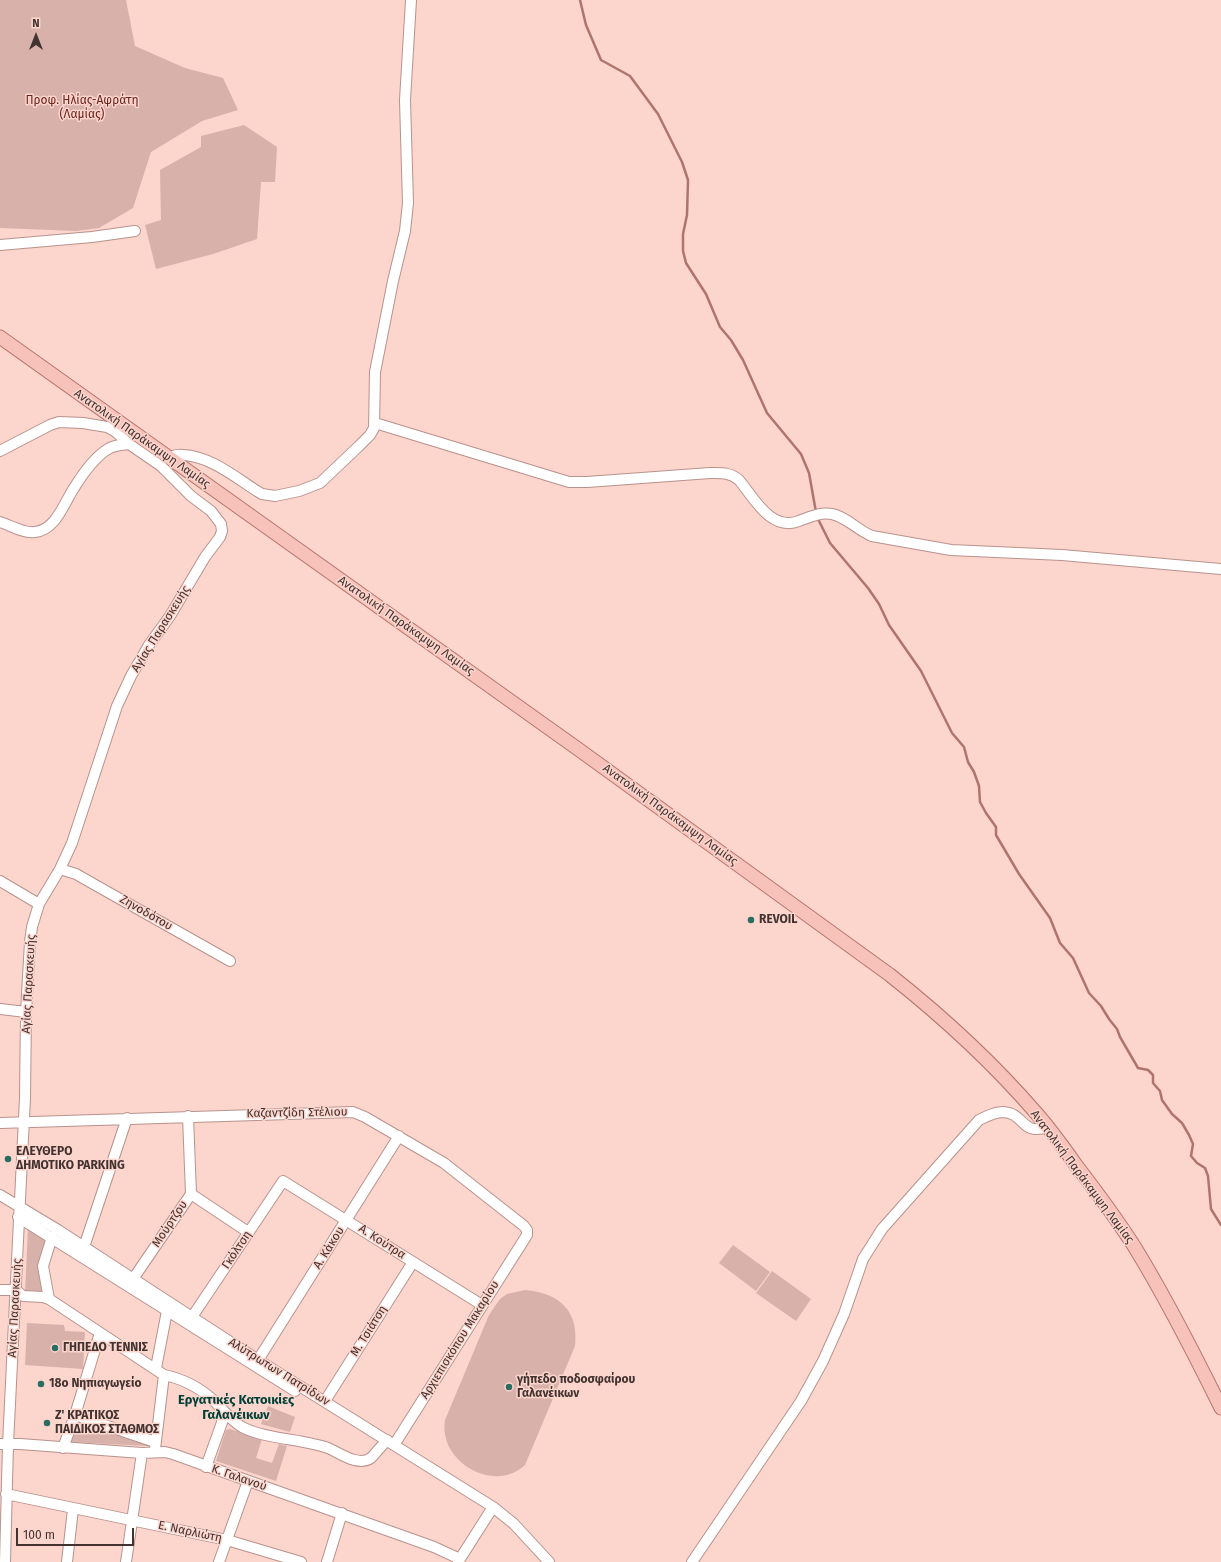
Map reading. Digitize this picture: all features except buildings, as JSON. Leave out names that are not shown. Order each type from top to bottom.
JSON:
[{"type":"main road","name":"Ανατολική Παράκαμψη Λαμίας","points":[[0,337],[133,442],[168,457],[578,749],[913,993],[1012,1086],[1047,1127],[1089,1182],[1134,1246],[1186,1338],[1221,1408]]},
{"type":"street","points":[[168,457],[181,454],[196,457],[223,469],[262,494],[275,496],[312,487],[324,480],[370,435],[375,423],[376,372],[393,282],[405,231],[408,203],[405,100],[411,0]]},
{"type":"street","points":[[0,245],[134,232]]},
{"type":"street","points":[[0,451],[50,425],[59,422],[103,426],[133,442]]},
{"type":"street","points":[[375,423],[568,482],[728,473],[739,480],[771,517],[785,524],[797,522],[816,514],[827,513],[843,518],[860,531],[872,536],[951,550],[1092,557],[1221,569]]},
{"type":"street","points":[[0,522],[27,532],[34,533],[43,530],[55,520],[78,482],[99,457],[112,447],[133,442]]},
{"type":"street","name":"Αγίας Παρασκευής","points":[[5,1562],[3,1530],[6,1494],[4,1444],[16,1290],[26,1012],[32,927],[40,904],[60,869],[79,823],[106,740],[125,689],[149,645],[175,610],[202,561],[220,537],[222,531],[219,520],[211,511],[190,496],[161,466],[133,442]]},
{"type":"street","name":"Ζηνοδότου","points":[[60,869],[76,874],[230,961]]},
{"type":"street","points":[[0,881],[40,904]]},
{"type":"street","points":[[0,1009],[26,1012]]},
{"type":"street","points":[[692,1562],[801,1401],[812,1382],[844,1314],[863,1258],[882,1230],[979,1120],[995,1113],[1004,1112],[1013,1114],[1027,1127],[1035,1130],[1047,1127]]},
{"type":"street","name":"Καζαντζίδη Στέλιου","points":[[0,1123],[188,1116],[358,1113],[428,1153],[457,1172],[524,1226],[527,1230],[526,1235]]},
{"type":"street","name":"Μούρτζου","points":[[133,1279],[191,1194],[188,1116]]},
{"type":"street","points":[[84,1247],[127,1118]]},
{"type":"street","name":"Α. Κάκου","points":[[258,1360],[399,1136]]},
{"type":"street","name":"Α. Κούτρα","points":[[282,1182],[287,1183],[482,1305]]},
{"type":"street","name":"Γκόλτση","points":[[192,1317],[282,1182]]},
{"type":"street","points":[[191,1194],[248,1232]]},
{"type":"street","name":"Αλύτρωτων Πατρίδων","points":[[0,1195],[84,1247],[258,1360],[493,1507],[514,1524],[549,1562]]},
{"type":"street","points":[[18,1216],[294,1391]]},
{"type":"street","name":"Αρχιεπισκόπου Μακαρίου","points":[[164,1375],[179,1378],[190,1383],[213,1400],[225,1414],[243,1428],[321,1446],[356,1460],[368,1460],[390,1443],[482,1305],[526,1235]]},
{"type":"street","points":[[49,1299],[43,1266],[52,1237]]},
{"type":"street","name":"Μ. Τσιάτση","points":[[325,1401],[413,1262]]},
{"type":"street","points":[[0,1290],[16,1290],[23,1296],[43,1297],[49,1299],[100,1334],[156,1368],[164,1375],[155,1447],[75,1415]]},
{"type":"street","points":[[156,1368],[167,1311]]},
{"type":"street","points":[[63,1448],[75,1415],[100,1334]]},
{"type":"street","points":[[206,1467],[225,1414]]},
{"type":"street","name":"Κ. Γαλανού","points":[[4,1444],[142,1453],[155,1447],[206,1467],[342,1513],[434,1547],[459,1561]]},
{"type":"street","points":[[126,1562],[142,1453]]},
{"type":"street","points":[[219,1562],[248,1481]]},
{"type":"street","name":"Ε. Ναρλιώτη","points":[[6,1494],[227,1540],[301,1562]]},
{"type":"street","points":[[459,1561],[493,1507]]},
{"type":"street","points":[[67,1562],[73,1508]]},
{"type":"street","points":[[327,1562],[342,1513]]},
{"type":"green space","name":"Προφ. Ηλίας-Αφράτη (Λαμίας)","points":[[0,0],[126,0],[135,46],[185,68],[223,78],[238,110],[202,121],[151,152],[133,208],[99,228],[76,231],[0,228]]},
{"type":"green space","points":[[244,125],[277,147],[275,182],[261,182],[257,239],[213,254],[156,269],[145,225],[161,220],[160,170],[201,147],[201,136]]},
{"type":"green space","points":[[28,1228],[49,1239],[44,1295],[25,1293]]},
{"type":"green space","points":[[733,1245],[770,1272],[756,1291],[719,1263]]},
{"type":"green space","points":[[772,1271],[811,1299],[796,1321],[756,1293]]},
{"type":"green space","name":"γήπεδο ποδοσφαίρου Γαλανέικων","points":[[525,1290],[548,1295],[564,1306],[570,1313],[574,1322],[575,1346],[525,1465],[512,1473],[498,1476],[484,1475],[471,1469],[459,1460],[450,1449],[445,1435],[445,1420],[489,1315],[500,1299],[507,1294]]},
{"type":"green space","name":"ΓΗΠΕΔΟ ΤΕΝΝΙΣ","points":[[27,1323],[64,1325],[65,1331],[85,1332],[83,1369],[25,1365]]},
{"type":"green space","points":[[268,1406],[295,1417],[290,1432],[261,1424]]},
{"type":"green space","points":[[80,1419],[149,1443],[148,1446],[70,1442],[74,1422]]},
{"type":"green space","points":[[230,1429],[262,1439],[256,1458],[272,1463],[279,1444],[287,1446],[276,1481],[216,1461],[226,1430]]},
{"type":"waterway","points":[[580,0],[586,25],[601,60],[630,76],[658,114],[682,162],[688,180],[687,215],[683,234],[683,251],[686,263],[706,294],[720,327],[731,340],[743,360],[767,413],[801,454],[809,473],[816,512]]},
{"type":"waterway","points":[[817,517],[830,543],[868,588],[879,604],[889,625],[921,671],[952,733],[964,747],[968,762],[974,772],[979,786],[980,802],[996,827],[996,835],[1019,874],[1050,918],[1060,943],[1073,958],[1089,993],[1101,1006],[1117,1029],[1138,1068],[1148,1070],[1153,1075],[1153,1083],[1160,1091],[1162,1100],[1172,1114],[1182,1123],[1189,1135],[1193,1144],[1191,1156],[1197,1163],[1205,1168],[1208,1176],[1211,1209],[1221,1225]]},
{"type":"place","name":"REVOIL","points":[[751,920]]},
{"type":"place","name":"ΕΛΕΥΘΕΡΟ ΔΗΜΟΤΙΚΟ PARKING","points":[[8,1159]]},
{"type":"place","name":"ΓΗΠΕΔΟ ΤΕΝΝΙΣ","points":[[55,1348]]},
{"type":"place","name":"18ο Νηπιαγωγείο","points":[[41,1384]]},
{"type":"place","name":"γήπεδο ποδοσφαίρου Γαλανέικων","points":[[509,1387]]},
{"type":"place","name":"Ζ' ΚΡΑΤΙΚΟΣ ΠΑΙΔΙΚΟΣ ΣΤΑΘΜΟΣ","points":[[47,1423]]},
{"type":"district","name":"Εργατικές Κατοικίες Γαλανέικων","points":[[236,1408]]}]
